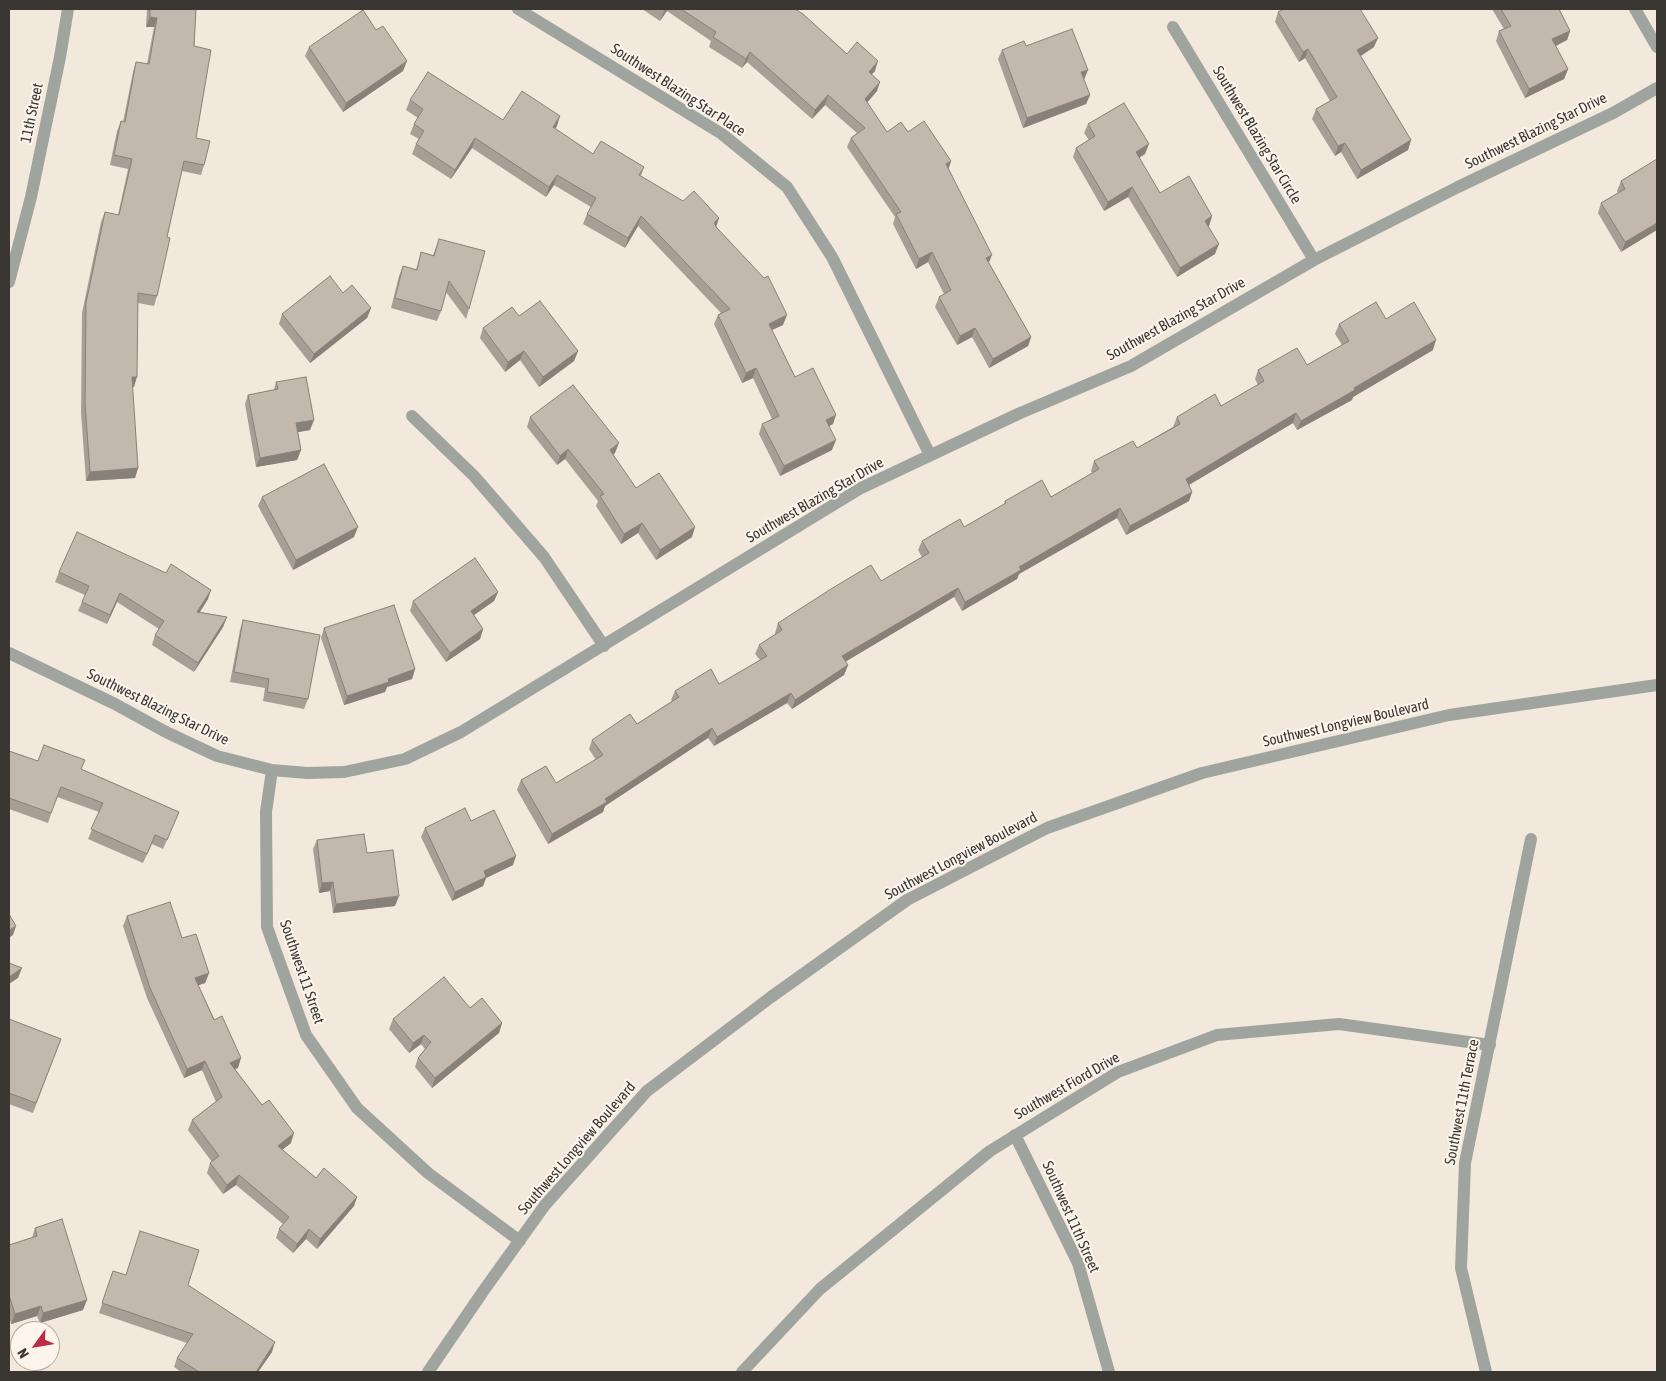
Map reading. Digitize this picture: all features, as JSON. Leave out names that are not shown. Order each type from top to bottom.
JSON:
[{"type":"street","name":"11th Street","points":[[9,282],[31,197],[68,9]]},
{"type":"street","name":"Southwest Blazing Star Place","points":[[518,9],[722,134],[786,187],[832,257],[930,455]]},
{"type":"street","points":[[1635,9],[1657,47]]},
{"type":"street","name":"Southwest Blazing Star Circle","points":[[1173,27],[1314,260]]},
{"type":"street","name":"Southwest Blazing Star Drive","points":[[9,653],[217,756],[272,770],[308,773],[344,772],[405,759],[461,732],[861,488],[1018,414],[1130,366],[1314,260],[1458,187],[1613,113],[1657,88]]},
{"type":"street","points":[[412,416],[474,476],[544,557],[604,646]]},
{"type":"street","name":"Southwest Longview Boulevard","points":[[428,1372],[545,1205],[647,1090],[771,997],[907,900],[1047,828],[1202,774],[1449,715],[1657,685]]},
{"type":"street","name":"Southwest 11 Street","points":[[272,770],[266,812],[267,927],[306,1035],[357,1108],[428,1173],[520,1241]]},
{"type":"street","name":"Southwest 11th Terrace","points":[[1486,1372],[1461,1268],[1465,1164],[1531,840]]},
{"type":"street","name":"Southwest Fiord Drive","points":[[742,1372],[820,1289],[990,1151],[1118,1072],[1217,1035],[1339,1024],[1490,1045]]},
{"type":"street","name":"Southwest 11th Street","points":[[1016,1135],[1078,1263],[1109,1372]]},
{"type":"building","points":[[150,9],[196,9],[194,46],[211,50],[196,138],[210,141],[204,165],[184,161],[167,237],[170,238],[157,296],[138,293],[137,377],[132,377],[138,468],[90,472],[85,404],[86,303],[105,212],[119,215],[132,159],[114,155],[121,121],[125,122],[136,62],[149,64],[157,18],[150,17]]},
{"type":"building","points":[[681,9],[795,9],[847,54],[857,42],[878,61],[869,72],[880,82],[865,99],[887,132],[901,122],[908,132],[924,121],[951,161],[946,164],[992,255],[986,258],[1031,337],[993,359],[975,328],[960,336],[939,297],[951,290],[932,252],[919,259],[896,214],[901,212],[851,138],[865,128],[828,95],[815,110],[750,52],[746,59],[713,37],[716,32]]},
{"type":"building","points":[[1284,9],[1360,9],[1378,38],[1357,50],[1411,140],[1361,170],[1345,143],[1338,146],[1316,109],[1337,97],[1308,49],[1303,52],[1278,12]]},
{"type":"building","points":[[1501,9],[1559,9],[1570,31],[1552,39],[1568,69],[1529,89],[1499,31],[1511,26]]},
{"type":"building","points":[[363,10],[376,30],[383,26],[407,61],[346,103],[309,47]]},
{"type":"building","points":[[1072,29],[1088,70],[1081,72],[1090,95],[1027,118],[1002,50],[1024,41],[1026,46]]},
{"type":"building","points":[[428,72],[503,120],[522,91],[560,116],[553,127],[593,154],[601,141],[644,167],[639,175],[683,201],[694,191],[719,218],[714,223],[717,228],[764,278],[768,276],[787,315],[769,324],[795,377],[813,368],[836,415],[826,420],[836,440],[784,466],[762,424],[779,416],[756,368],[746,373],[718,315],[730,309],[641,216],[628,238],[587,214],[596,198],[557,175],[549,187],[475,138],[455,170],[416,144],[424,131],[414,124],[423,109],[410,100]]},
{"type":"building","points":[[1124,103],[1149,144],[1136,152],[1160,193],[1189,176],[1212,216],[1205,221],[1219,244],[1180,268],[1132,187],[1108,202],[1076,148],[1095,136],[1088,124]]},
{"type":"building","points":[[1657,159],[1657,223],[1625,242],[1601,203],[1625,189],[1621,181]]},
{"type":"building","points":[[439,239],[485,251],[469,309],[449,281],[441,311],[395,298],[403,266],[417,270],[421,252],[434,256]]},
{"type":"building","points":[[330,276],[343,293],[352,285],[371,308],[314,354],[282,314]]},
{"type":"building","points":[[540,301],[578,351],[543,377],[524,351],[508,362],[483,328],[512,307],[519,316]]},
{"type":"building","points":[[1376,302],[1386,319],[1414,302],[1436,340],[1301,421],[1296,413],[1186,479],[1192,492],[1130,526],[1120,508],[1019,567],[1021,570],[965,602],[958,588],[842,656],[848,665],[795,700],[791,693],[717,737],[712,728],[605,799],[607,802],[552,834],[521,780],[546,766],[556,783],[603,755],[592,740],[630,714],[637,724],[679,697],[675,691],[711,669],[719,684],[767,656],[759,645],[782,630],[778,623],[871,565],[881,581],[929,553],[922,541],[960,519],[964,527],[1042,480],[1051,497],[1099,469],[1094,461],[1133,441],[1137,448],[1180,424],[1177,417],[1215,394],[1221,406],[1264,381],[1258,370],[1297,348],[1307,365],[1349,341],[1339,324]]},
{"type":"building","points":[[306,377],[314,420],[296,423],[301,450],[260,458],[248,395],[278,389],[276,382]]},
{"type":"building","points":[[573,385],[619,443],[610,450],[636,488],[659,473],[695,527],[660,550],[642,523],[624,534],[600,496],[604,494],[568,449],[560,456],[530,417]]},
{"type":"building","points":[[324,464],[358,527],[296,560],[262,497]]},
{"type":"building","points":[[77,532],[166,573],[171,564],[211,590],[197,612],[227,617],[198,663],[155,635],[164,621],[120,593],[110,615],[82,602],[89,586],[59,572]]},
{"type":"building","points":[[475,558],[498,592],[471,611],[483,629],[450,653],[413,601]]},
{"type":"building","points":[[394,605],[415,669],[388,679],[389,682],[347,696],[324,628]]},
{"type":"building","points":[[243,620],[320,635],[308,699],[267,692],[269,679],[234,672]]},
{"type":"building","points":[[44,745],[85,760],[81,769],[179,812],[167,840],[155,835],[147,854],[91,829],[103,803],[61,787],[51,813],[9,798],[9,751],[38,761]]},
{"type":"building","points":[[465,808],[471,821],[494,810],[516,856],[484,871],[486,877],[455,892],[425,828]]},
{"type":"building","points":[[364,834],[367,853],[393,850],[399,896],[336,904],[333,882],[322,883],[317,840]]},
{"type":"building","points":[[170,902],[182,938],[196,934],[209,973],[195,978],[214,1020],[222,1016],[241,1058],[230,1063],[262,1105],[269,1100],[294,1133],[278,1146],[316,1178],[324,1168],[357,1197],[320,1239],[309,1229],[297,1244],[279,1229],[289,1217],[239,1175],[227,1185],[210,1163],[219,1156],[192,1120],[222,1097],[205,1061],[187,1069],[150,988],[127,916]]},
{"type":"building","points":[[9,914],[16,926],[11,929],[9,935]]},
{"type":"building","points":[[9,963],[22,968],[9,977]]},
{"type":"building","points":[[444,977],[470,1008],[482,998],[502,1023],[435,1078],[418,1058],[431,1042],[424,1035],[413,1043],[393,1019]]},
{"type":"building","points":[[9,1019],[61,1039],[36,1103],[9,1093]]},
{"type":"building","points":[[62,1219],[87,1300],[43,1313],[41,1306],[15,1314],[9,1295],[9,1245],[37,1236],[35,1228]]},
{"type":"building","points":[[140,1231],[199,1250],[188,1285],[275,1342],[256,1372],[199,1372],[177,1358],[193,1334],[102,1303],[113,1271],[126,1275]]}]
